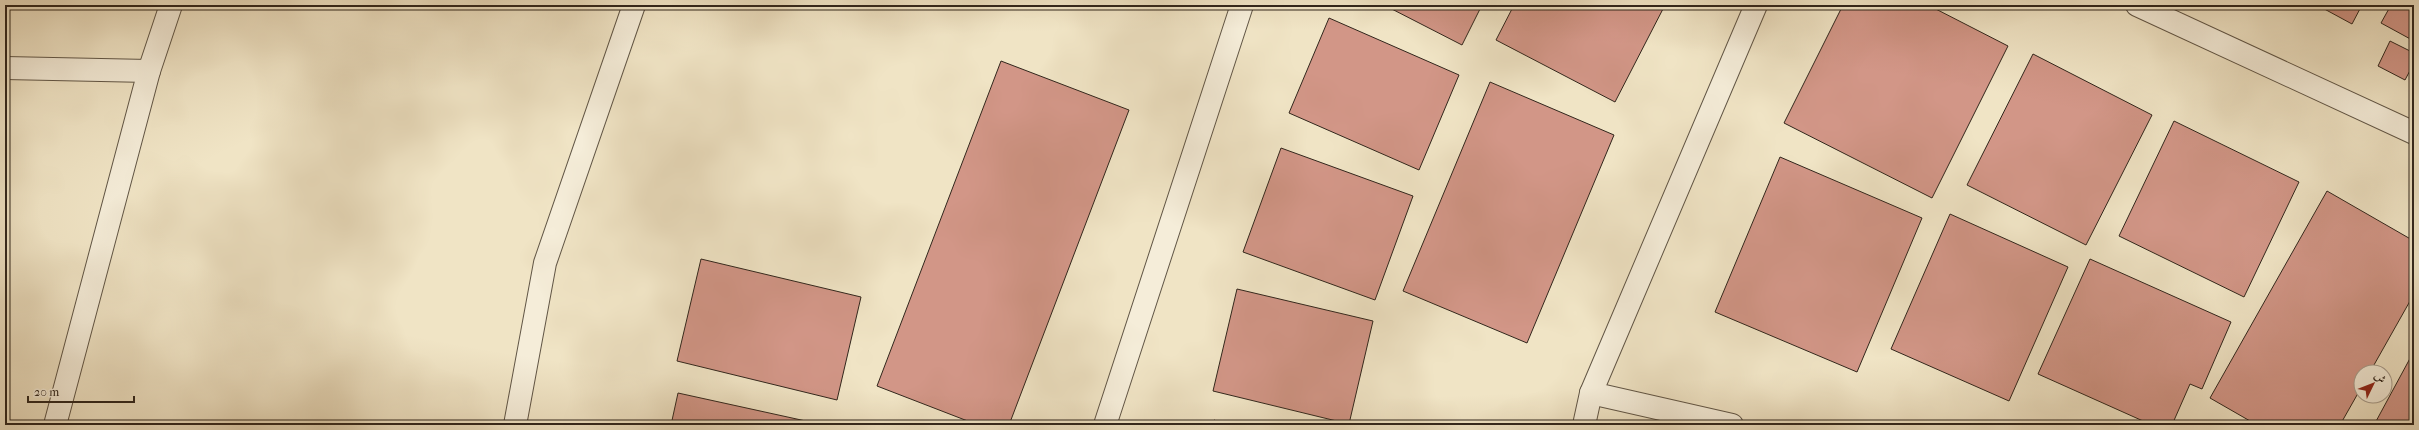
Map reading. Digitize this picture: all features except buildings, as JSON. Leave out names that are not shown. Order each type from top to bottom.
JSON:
[{"type":"street","points":[[55,425],[149,72],[171,5]]},
{"type":"street","points":[[515,425],[545,264],[634,5]]},
{"type":"street","points":[[1105,425],[1242,5]]},
{"type":"street","points":[[1584,425],[1591,394],[1756,5]]},
{"type":"street","points":[[2137,5],[2414,133]]},
{"type":"street","points":[[5,68],[149,72]]},
{"type":"street","points":[[1591,394],[1732,425]]}]
